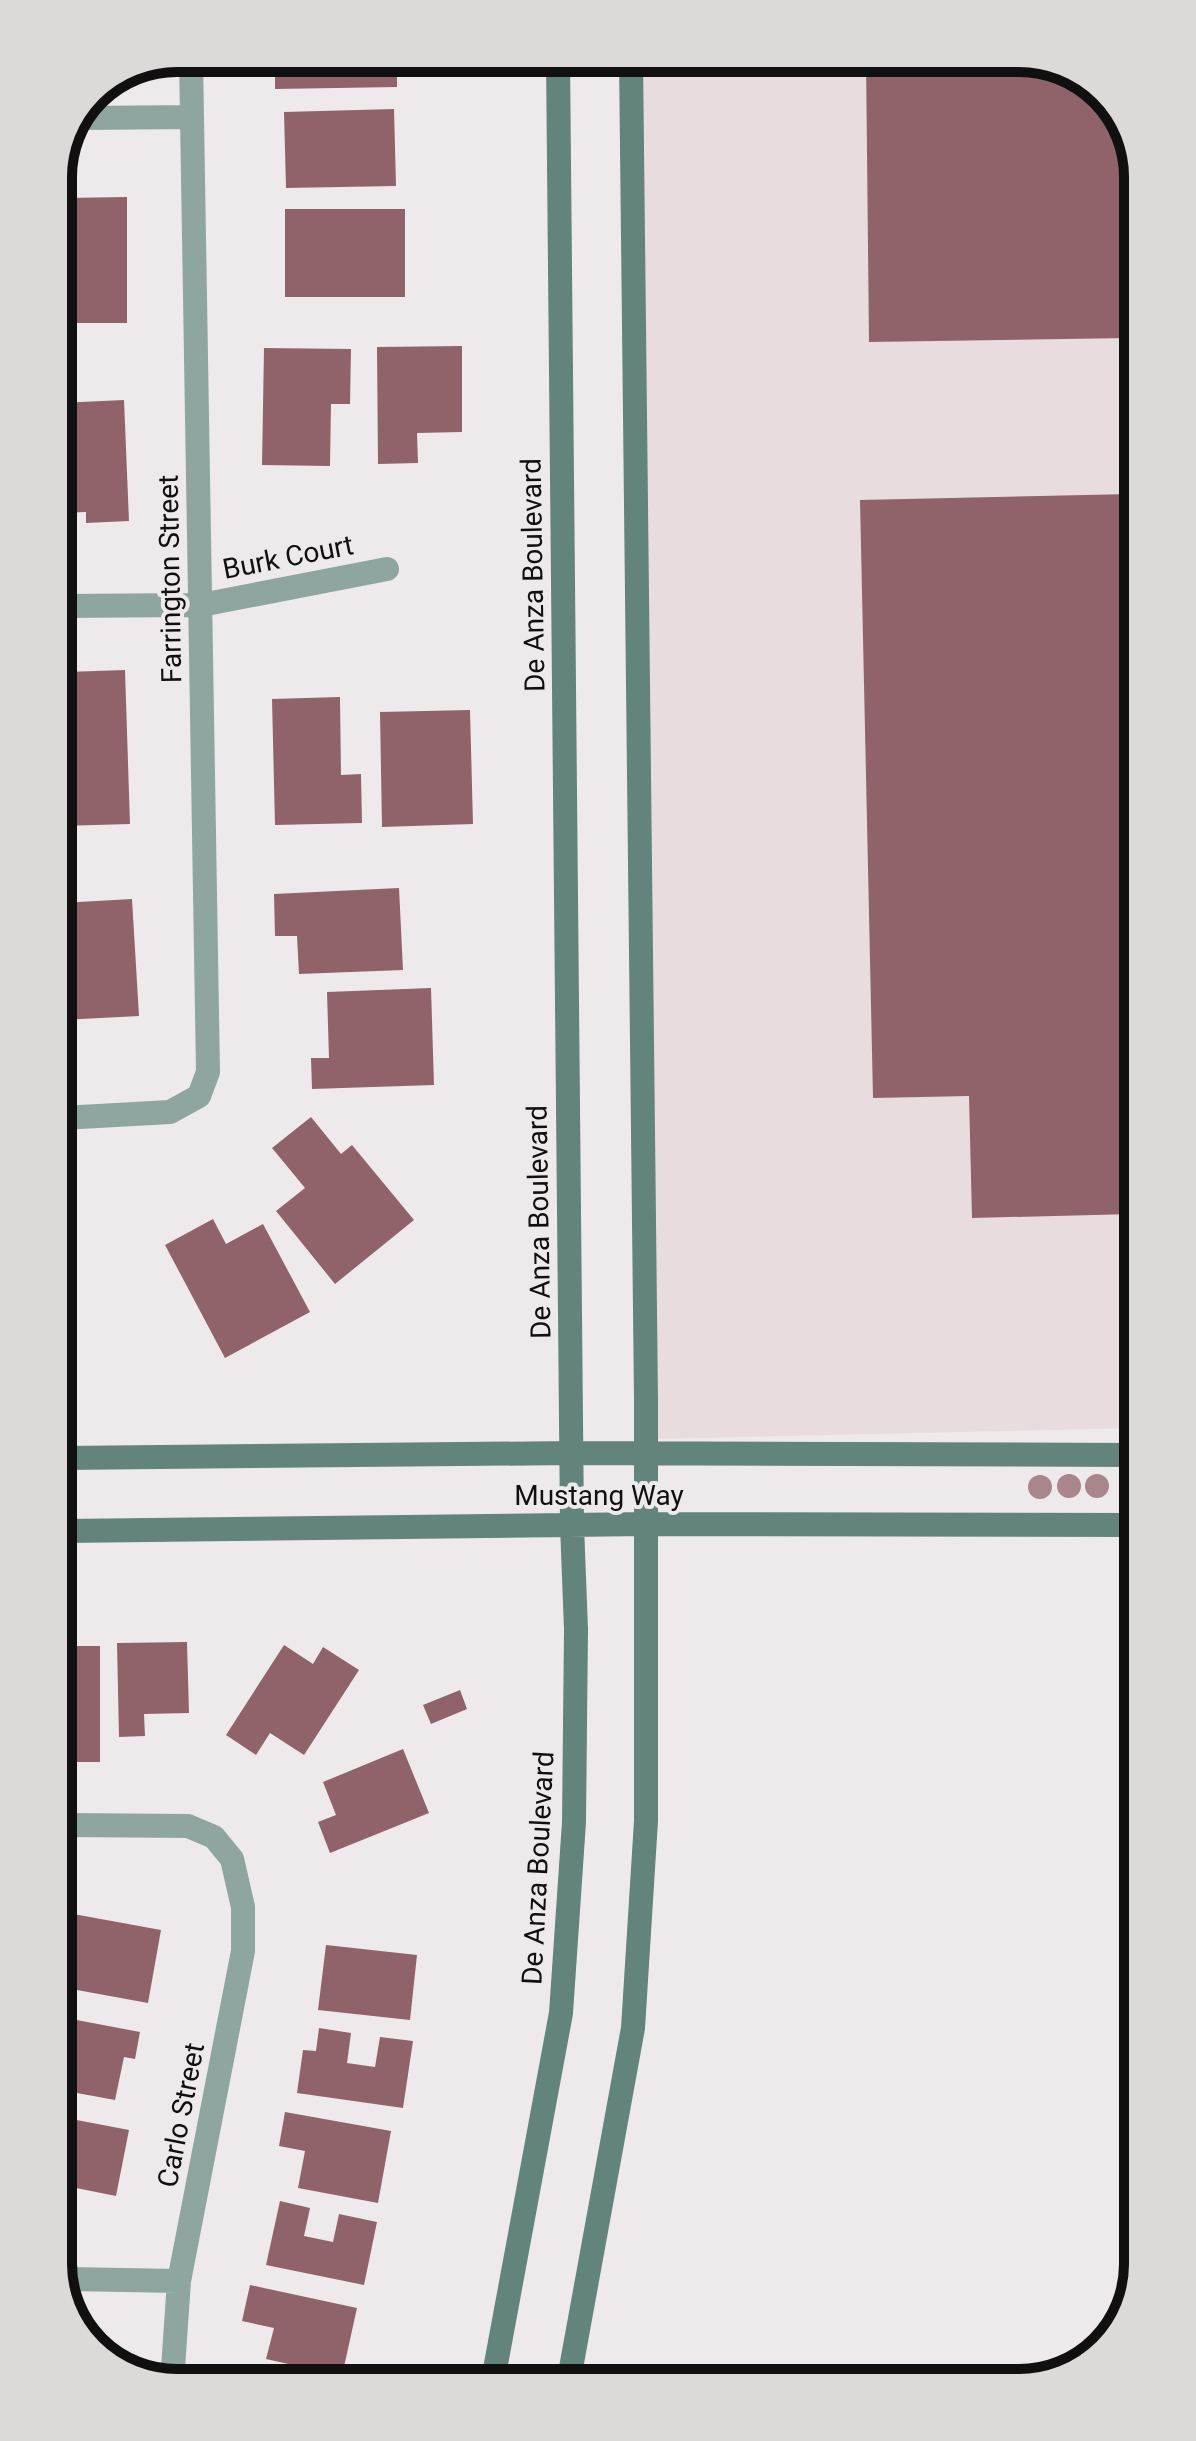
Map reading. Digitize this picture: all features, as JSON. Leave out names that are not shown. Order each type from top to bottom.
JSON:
[{"type":"street","name":"Farrington Street","points":[[72,1117],[170,1112],[199,1096],[208,1072],[191,72]]},
{"type":"street","name":"De Anza Boulevard","points":[[495,2369],[561,2013],[574,1822],[576,1629],[572,1525],[558,72]]},
{"type":"street","points":[[571,2369],[633,2028],[646,1821],[647,1524],[631,72]]},
{"type":"street","points":[[91,118],[192,117]]},
{"type":"street","name":"Burk Court","points":[[72,606],[201,605],[387,569]]},
{"type":"street","name":"Mustang Way","points":[[72,1458],[572,1453],[1124,1455]]},
{"type":"street","name":"Mustang Way","points":[[72,1531],[647,1524],[1124,1525]]},
{"type":"street","name":"Carlo Street","points":[[72,1825],[188,1826],[214,1837],[232,1859],[243,1907],[243,1951],[179,2281],[173,2369]]},
{"type":"street","points":[[74,2279],[179,2281]]},
{"type":"shaded area","points":[[640,72],[1026,72],[1053,78],[1083,94],[1102,113],[1116,137],[1124,177],[1124,1428],[653,1439]]},
{"type":"building","points":[[275,72],[397,72],[397,87],[275,89]]},
{"type":"building","points":[[866,72],[1026,72],[1053,78],[1083,94],[1110,125],[1122,157],[1124,338],[869,342]]},
{"type":"building","points":[[394,109],[396,186],[286,188],[284,112]]},
{"type":"building","points":[[127,197],[127,323],[72,323],[72,198]]},
{"type":"building","points":[[285,209],[405,209],[405,297],[285,297]]},
{"type":"building","points":[[462,346],[462,432],[417,433],[418,463],[378,464],[377,347]]},
{"type":"building","points":[[264,348],[351,349],[350,404],[331,404],[330,466],[262,465]]},
{"type":"building","points":[[124,400],[129,521],[86,523],[86,512],[72,513],[72,402]]},
{"type":"building","points":[[1124,494],[1124,1214],[972,1218],[969,1096],[873,1098],[860,500]]},
{"type":"building","points":[[125,670],[130,824],[72,826],[72,672]]},
{"type":"building","points":[[340,697],[341,775],[361,774],[362,823],[275,825],[272,699]]},
{"type":"building","points":[[470,710],[473,824],[382,827],[380,712]]},
{"type":"building","points":[[399,888],[403,970],[299,974],[297,936],[275,936],[274,894]]},
{"type":"building","points":[[132,899],[139,1016],[72,1019],[72,902]]},
{"type":"building","points":[[431,988],[434,1085],[312,1089],[311,1058],[329,1058],[327,992]]},
{"type":"building","points":[[311,1117],[341,1154],[352,1145],[414,1220],[335,1284],[276,1211],[305,1188],[272,1148]]},
{"type":"building","points":[[213,1219],[226,1244],[263,1224],[310,1312],[225,1358],[165,1245]]},
{"type":"building","points":[[72,1230],[74,1337],[72,1337]]},
{"type":"building","points":[[187,1642],[189,1713],[144,1714],[145,1736],[119,1737],[117,1643]]},
{"type":"building","points":[[284,1645],[313,1664],[323,1647],[359,1670],[304,1755],[270,1733],[256,1755],[226,1735]]},
{"type":"building","points":[[72,1646],[100,1646],[100,1762],[72,1762]]},
{"type":"building","points":[[460,1690],[467,1709],[431,1724],[423,1705]]},
{"type":"building","points":[[403,1749],[429,1813],[330,1853],[318,1822],[336,1815],[323,1782]]},
{"type":"building","points":[[72,1914],[161,1930],[148,2003],[72,1989]]},
{"type":"building","points":[[326,1945],[417,1955],[410,2020],[318,2010]]},
{"type":"building","points":[[72,2019],[140,2032],[135,2059],[124,2057],[115,2100],[72,2092]]},
{"type":"building","points":[[319,2028],[351,2033],[347,2063],[375,2067],[380,2037],[413,2041],[403,2108],[297,2093],[303,2050],[316,2051]]},
{"type":"building","points":[[285,2112],[391,2131],[378,2203],[298,2188],[305,2151],[279,2146]]},
{"type":"building","points":[[72,2119],[129,2130],[116,2196],[72,2187]]},
{"type":"building","points":[[280,2201],[310,2208],[304,2236],[333,2242],[339,2214],[377,2222],[364,2285],[266,2265]]},
{"type":"building","points":[[250,2285],[357,2308],[344,2369],[311,2369],[266,2359],[274,2328],[242,2321]]}]
